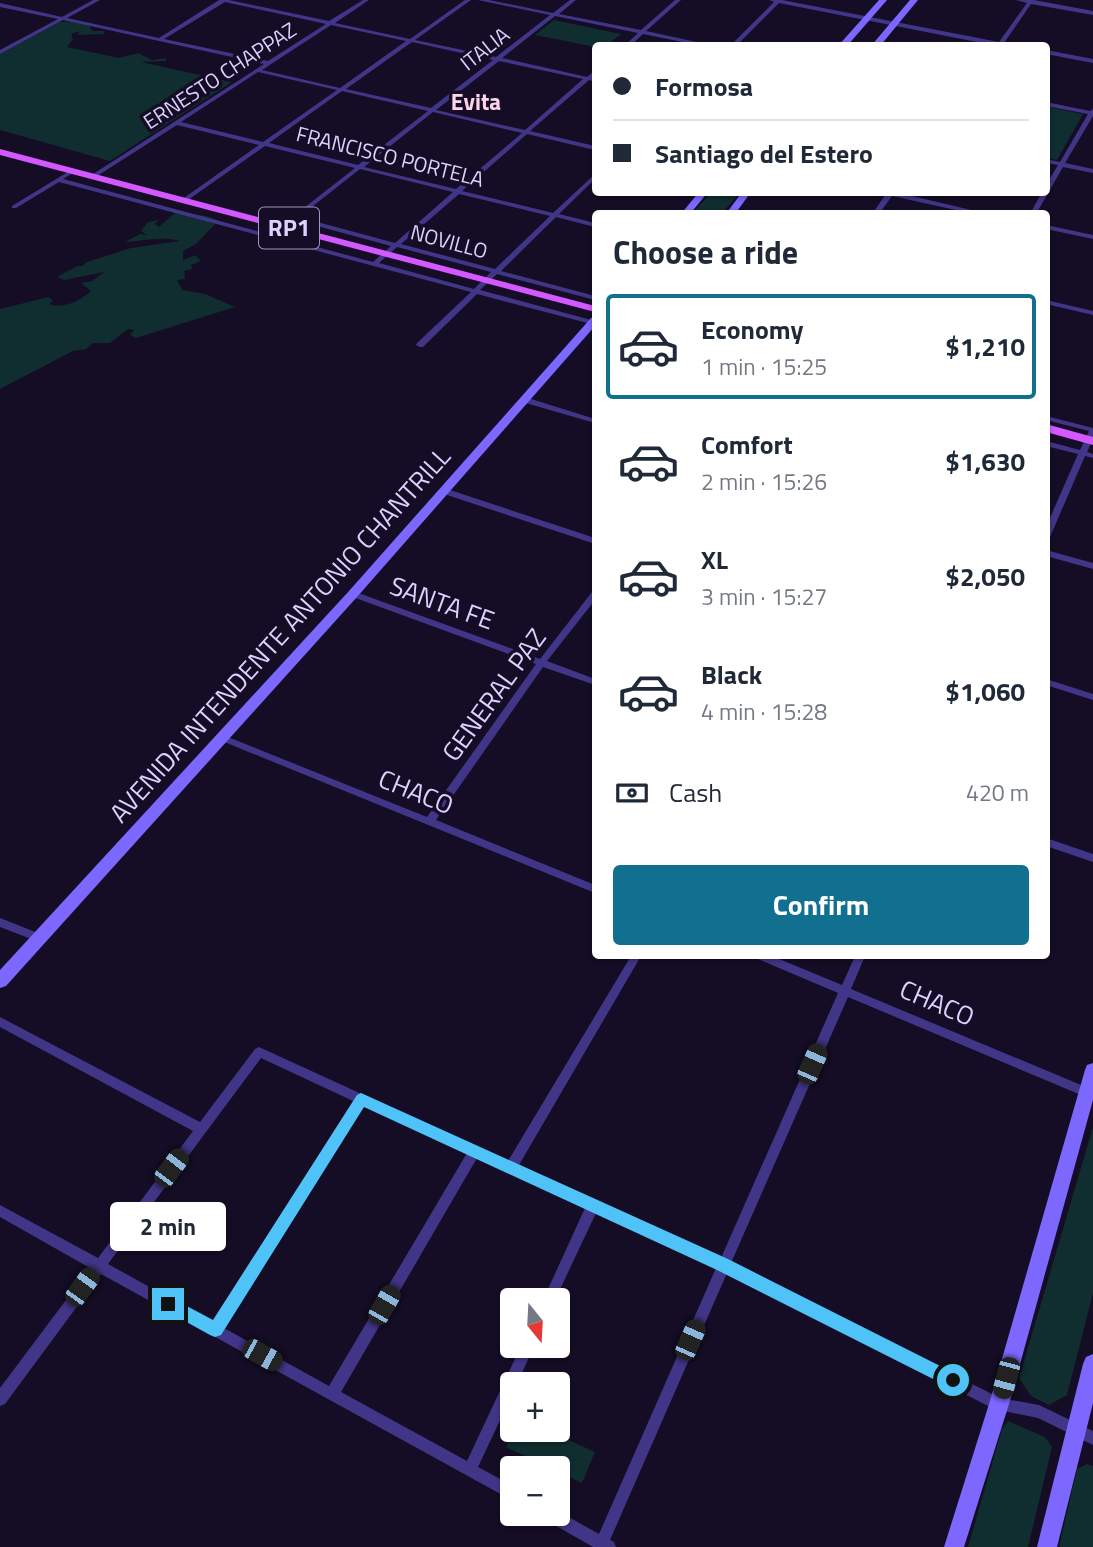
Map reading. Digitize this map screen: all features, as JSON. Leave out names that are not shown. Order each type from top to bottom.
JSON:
[{"type":"main road","points":[[846,42],[883,0]]},
{"type":"main road","points":[[878,42],[914,0]]},
{"type":"main road","name":"RP1","points":[[0,152],[592,308]]},
{"type":"main road","points":[[688,210],[701,196]]},
{"type":"main road","points":[[733,210],[744,196]]},
{"type":"main road","name":"AVENIDA INTENDENTE ANTONIO CHANTRILL","points":[[0,981],[353,594],[592,323]]},
{"type":"main road","points":[[1050,429],[1092,435]]},
{"type":"main road","points":[[954,1547],[1090,1094],[1093,1070]]},
{"type":"main road","points":[[1047,1547],[1085,1435],[1093,1364]]},
{"type":"street","points":[[0,52],[97,0]]},
{"type":"street","points":[[160,39],[223,0],[591,79]]},
{"type":"street","name":"ERNESTO CHAPPAZ","points":[[92,177],[366,0]]},
{"type":"street","points":[[183,201],[468,0]]},
{"type":"street","points":[[481,0],[693,42]]},
{"type":"street","name":"ITALIA","points":[[283,227],[573,0]]},
{"type":"street","points":[[631,42],[678,0]]},
{"type":"street","points":[[736,42],[776,0],[990,42]]},
{"type":"street","points":[[1019,0],[1093,13]]},
{"type":"street","points":[[1001,42],[1031,1]]},
{"type":"street","points":[[1,5],[269,63]]},
{"type":"street","points":[[1050,53],[1093,61]]},
{"type":"street","points":[[257,70],[592,148]]},
{"type":"street","points":[[373,265],[591,79]]},
{"type":"street","points":[[1050,105],[1093,112],[1050,185]]},
{"type":"street","name":"FRANCISCO PORTELA","points":[[177,122],[592,224]]},
{"type":"street","points":[[1050,162],[1093,171]]},
{"type":"street","points":[[13,207],[72,172]]},
{"type":"street","points":[[420,345],[592,179]]},
{"type":"street","points":[[58,180],[592,320]]},
{"type":"street","points":[[902,196],[967,210]]},
{"type":"street","name":"NOVILLO","points":[[294,218],[592,297]]},
{"type":"street","points":[[1050,228],[1093,237]]},
{"type":"street","points":[[1050,303],[1093,313]]},
{"type":"street","points":[[525,400],[592,420]]},
{"type":"street","points":[[1050,419],[1092,435],[1050,528]]},
{"type":"street","points":[[1050,444],[1093,456]]},
{"type":"street","points":[[444,491],[592,540]]},
{"type":"street","points":[[1050,554],[1093,566]]},
{"type":"street","name":"SANTA FE","points":[[353,594],[592,681]]},
{"type":"street","name":"GENERAL PAZ","points":[[429,822],[541,663],[592,598]]},
{"type":"street","points":[[1050,683],[1093,697]]},
{"type":"street","name":"CHACO","points":[[220,737],[592,887]]},
{"type":"street","points":[[1050,843],[1093,858]]},
{"type":"street","points":[[0,922],[38,938]]},
{"type":"street","points":[[511,1167],[634,959]]},
{"type":"street","name":"CHACO","points":[[770,959],[1090,1094]]},
{"type":"street","points":[[570,1526],[604,1546],[723,1265],[859,959]]},
{"type":"street","points":[[0,1022],[201,1129]]},
{"type":"street","points":[[0,1399],[259,1052],[723,1265],[999,1404],[1039,1412],[1085,1435]]},
{"type":"street","points":[[215,1330],[361,1099]]},
{"type":"street","points":[[332,1394],[475,1151]]},
{"type":"street","points":[[555,1288],[593,1205]]},
{"type":"street","points":[[0,1211],[500,1487]]},
{"type":"street","points":[[470,1470],[522,1358]]},
{"type":"green space","points":[[554,20],[621,34],[611,42],[592,42],[592,46],[535,35]]},
{"type":"green space","points":[[73,21],[90,26],[92,31],[104,31],[104,34],[77,35],[81,31],[71,34],[73,39],[67,47],[119,58],[138,53],[152,60],[166,58],[166,61],[141,62],[232,82],[110,161],[0,130],[0,54],[60,22]]},
{"type":"green space","points":[[1050,108],[1083,114],[1057,160],[1050,159]]},
{"type":"green space","points":[[708,196],[737,196],[725,210],[696,210]]},
{"type":"green space","points":[[175,213],[203,215],[218,221],[196,244],[183,251],[183,260],[195,255],[201,261],[191,265],[192,269],[184,271],[185,279],[177,280],[182,290],[205,294],[235,307],[136,338],[130,335],[134,330],[128,329],[110,343],[93,343],[86,349],[73,351],[0,389],[0,309],[49,297],[53,301],[49,304],[55,305],[77,301],[91,291],[81,283],[92,281],[104,272],[64,280],[58,277],[60,275],[87,262],[131,248],[180,241],[160,239],[125,242],[140,234],[147,235],[141,231],[148,222],[159,220],[155,224],[159,227]]},
{"type":"green space","points":[[1093,1127],[1093,1293],[1067,1395],[1049,1405],[1031,1396],[1019,1378]]},
{"type":"green space","points":[[1008,1421],[1045,1437],[1052,1447],[1028,1547],[968,1547],[1002,1429]]},
{"type":"green space","points":[[570,1441],[595,1452],[582,1483],[570,1478],[570,1456],[525,1456],[506,1447],[508,1442]]},
{"type":"green space","points":[[1087,1464],[1093,1466],[1093,1547],[1059,1547],[1077,1469]]},
{"type":"district","name":"Evita","points":[[476,102]]},
{"type":"route","points":[[168,1304],[215,1330],[361,1099],[723,1265],[953,1380]]}]
